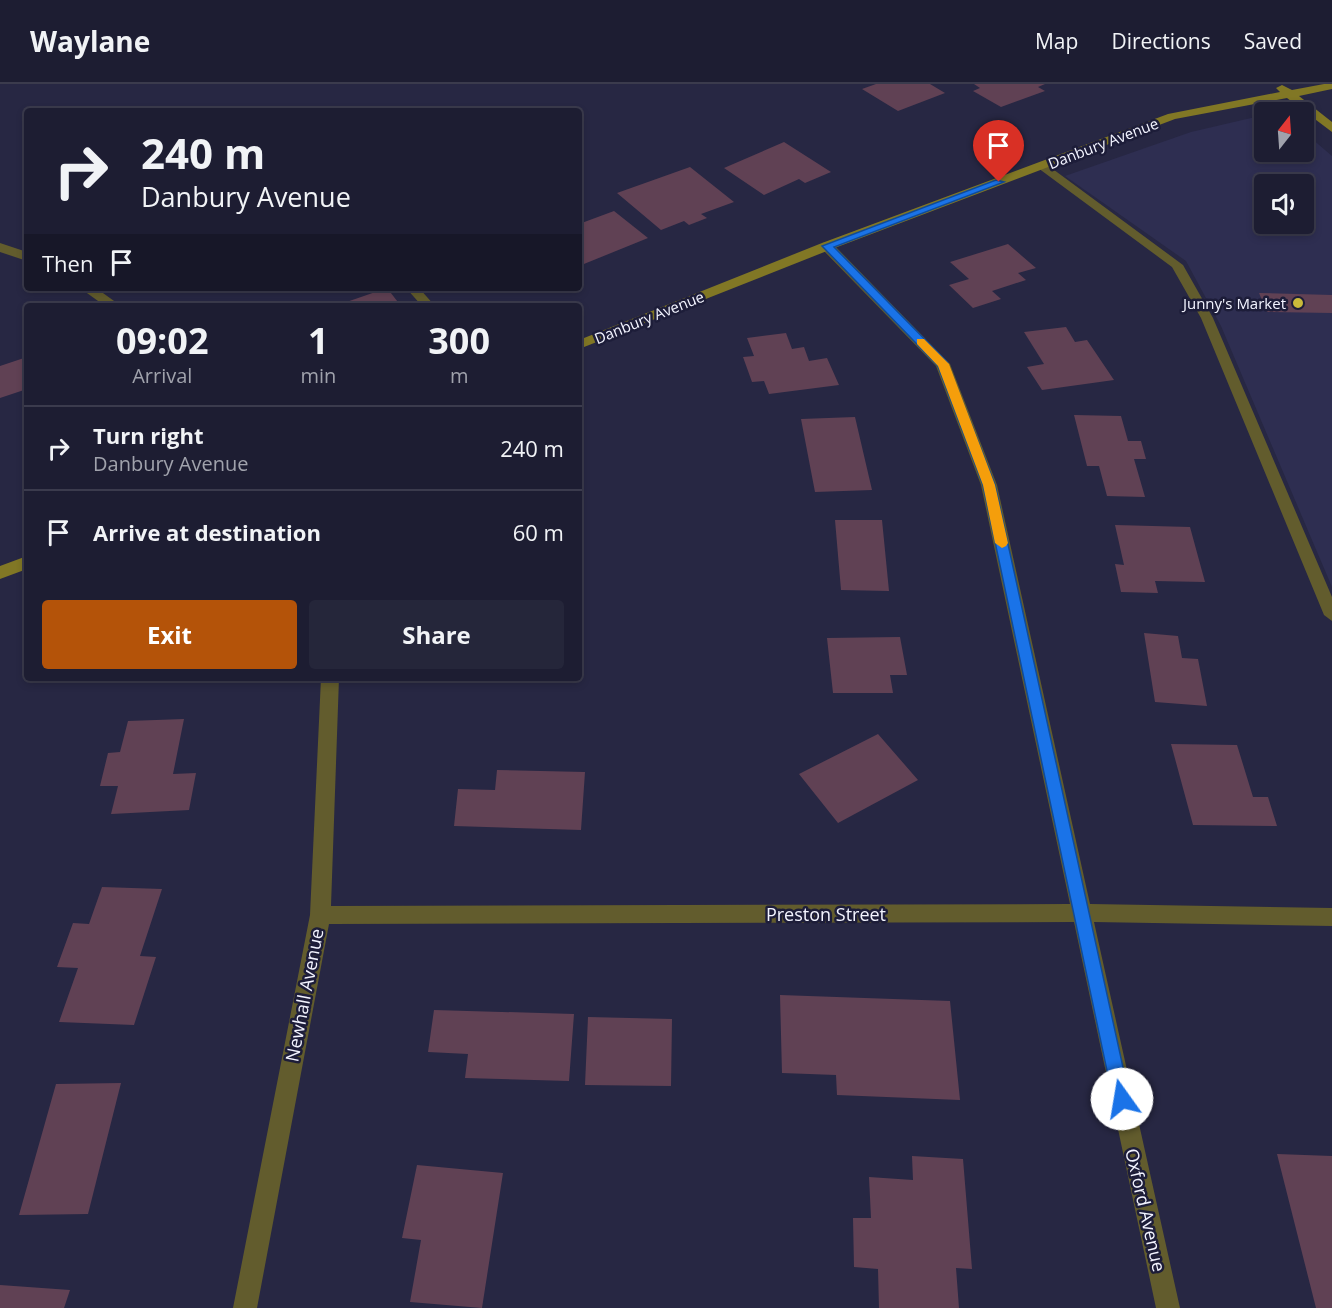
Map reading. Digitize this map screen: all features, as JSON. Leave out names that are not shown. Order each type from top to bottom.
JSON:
[{"type":"street","points":[[1276,84],[1332,128]]},
{"type":"street","name":"Danbury Avenue","points":[[582,344],[827,246],[1172,116],[1332,86]]},
{"type":"street","name":"Oxford Avenue","points":[[827,246],[943,364],[989,485],[1080,913],[1168,1308]]},
{"type":"street","points":[[0,247],[24,256]]},
{"type":"street","points":[[92,291],[110,303]]},
{"type":"street","points":[[0,573],[24,563]]},
{"type":"street","name":"Newhall Avenue","points":[[245,1308],[320,915],[330,681]]},
{"type":"street","name":"Preston Street","points":[[320,915],[1080,913],[1332,917]]},
{"type":"lane","points":[[1042,166],[1177,265],[1182,272],[1207,318],[1332,615]]},
{"type":"lane","points":[[415,291],[426,303]]},
{"type":"shaded area","points":[[1254,117],[1254,162],[1314,162],[1314,141],[1332,156],[1332,587],[1221,326],[1186,261],[1065,176],[1191,132]]},
{"type":"building","points":[[876,84],[930,84],[945,93],[898,111],[862,89]]},
{"type":"building","points":[[974,84],[1045,84],[1038,87],[1045,91],[1001,107],[973,91],[980,88]]},
{"type":"building","points":[[784,142],[831,172],[805,183],[799,179],[764,195],[724,168]]},
{"type":"building","points":[[690,167],[734,202],[701,214],[707,218],[689,225],[684,221],[661,230],[617,193]]},
{"type":"building","points":[[614,211],[648,238],[582,265],[582,223]]},
{"type":"building","points":[[1008,244],[1036,268],[1018,273],[1026,280],[992,291],[1001,299],[973,308],[949,285],[969,279],[950,262]]},
{"type":"building","points":[[378,291],[389,291],[399,303],[344,303]]},
{"type":"building","name":"Junny's Market","points":[[1259,293],[1332,295],[1332,313],[1267,312]]},
{"type":"building","points":[[1066,327],[1075,342],[1087,340],[1114,380],[1042,390],[1027,367],[1044,364],[1024,332]]},
{"type":"building","points":[[786,333],[792,349],[804,347],[809,361],[827,358],[839,385],[769,394],[764,381],[752,382],[743,357],[754,356],[747,338]]},
{"type":"building","points":[[24,358],[24,390],[0,398],[0,366]]},
{"type":"building","points":[[1074,415],[1121,416],[1128,441],[1141,441],[1146,459],[1134,459],[1145,497],[1107,496],[1099,466],[1087,466]]},
{"type":"building","points":[[855,417],[872,490],[815,492],[801,419]]},
{"type":"building","points":[[835,520],[882,520],[889,591],[841,590]]},
{"type":"building","points":[[1115,525],[1190,527],[1205,582],[1155,581],[1158,593],[1121,592],[1115,564],[1124,565]]},
{"type":"building","points":[[1144,633],[1178,636],[1182,658],[1198,659],[1207,706],[1155,702]]},
{"type":"building","points":[[900,637],[907,675],[890,675],[893,693],[833,693],[827,638]]},
{"type":"building","points":[[184,719],[173,774],[196,773],[189,810],[111,814],[118,786],[100,786],[108,753],[120,752],[128,721]]},
{"type":"building","points":[[878,734],[918,780],[838,823],[799,774]]},
{"type":"building","points":[[1171,744],[1237,745],[1253,797],[1268,797],[1277,826],[1193,825]]},
{"type":"building","points":[[497,770],[585,772],[581,830],[454,826],[458,789],[495,790]]},
{"type":"building","points":[[102,887],[162,889],[140,956],[156,957],[134,1025],[59,1022],[78,968],[57,967],[73,923],[89,924]]},
{"type":"building","points":[[780,995],[950,1001],[960,1100],[837,1095],[836,1075],[782,1073]]},
{"type":"building","points":[[434,1010],[574,1014],[569,1081],[465,1078],[468,1054],[428,1052]]},
{"type":"building","points":[[588,1017],[672,1019],[671,1086],[585,1085]]},
{"type":"building","points":[[121,1083],[88,1214],[19,1215],[56,1084]]},
{"type":"building","points":[[1277,1154],[1332,1156],[1332,1308],[1316,1308]]},
{"type":"building","points":[[912,1156],[963,1159],[972,1269],[956,1268],[959,1308],[879,1308],[878,1269],[854,1267],[853,1218],[871,1218],[869,1177],[913,1180]]},
{"type":"building","points":[[417,1165],[503,1173],[482,1308],[410,1302],[421,1240],[402,1238]]},
{"type":"building","points":[[0,1285],[70,1290],[64,1308],[0,1308]]},
{"type":"slow traffic","points":[[920,341],[943,364],[989,485],[1002,543]]},
{"type":"place","name":"Junny's Market","points":[[1298,303]]},
{"type":"route","points":[[999,182],[827,246],[943,364],[989,485],[1122,1099]]}]
